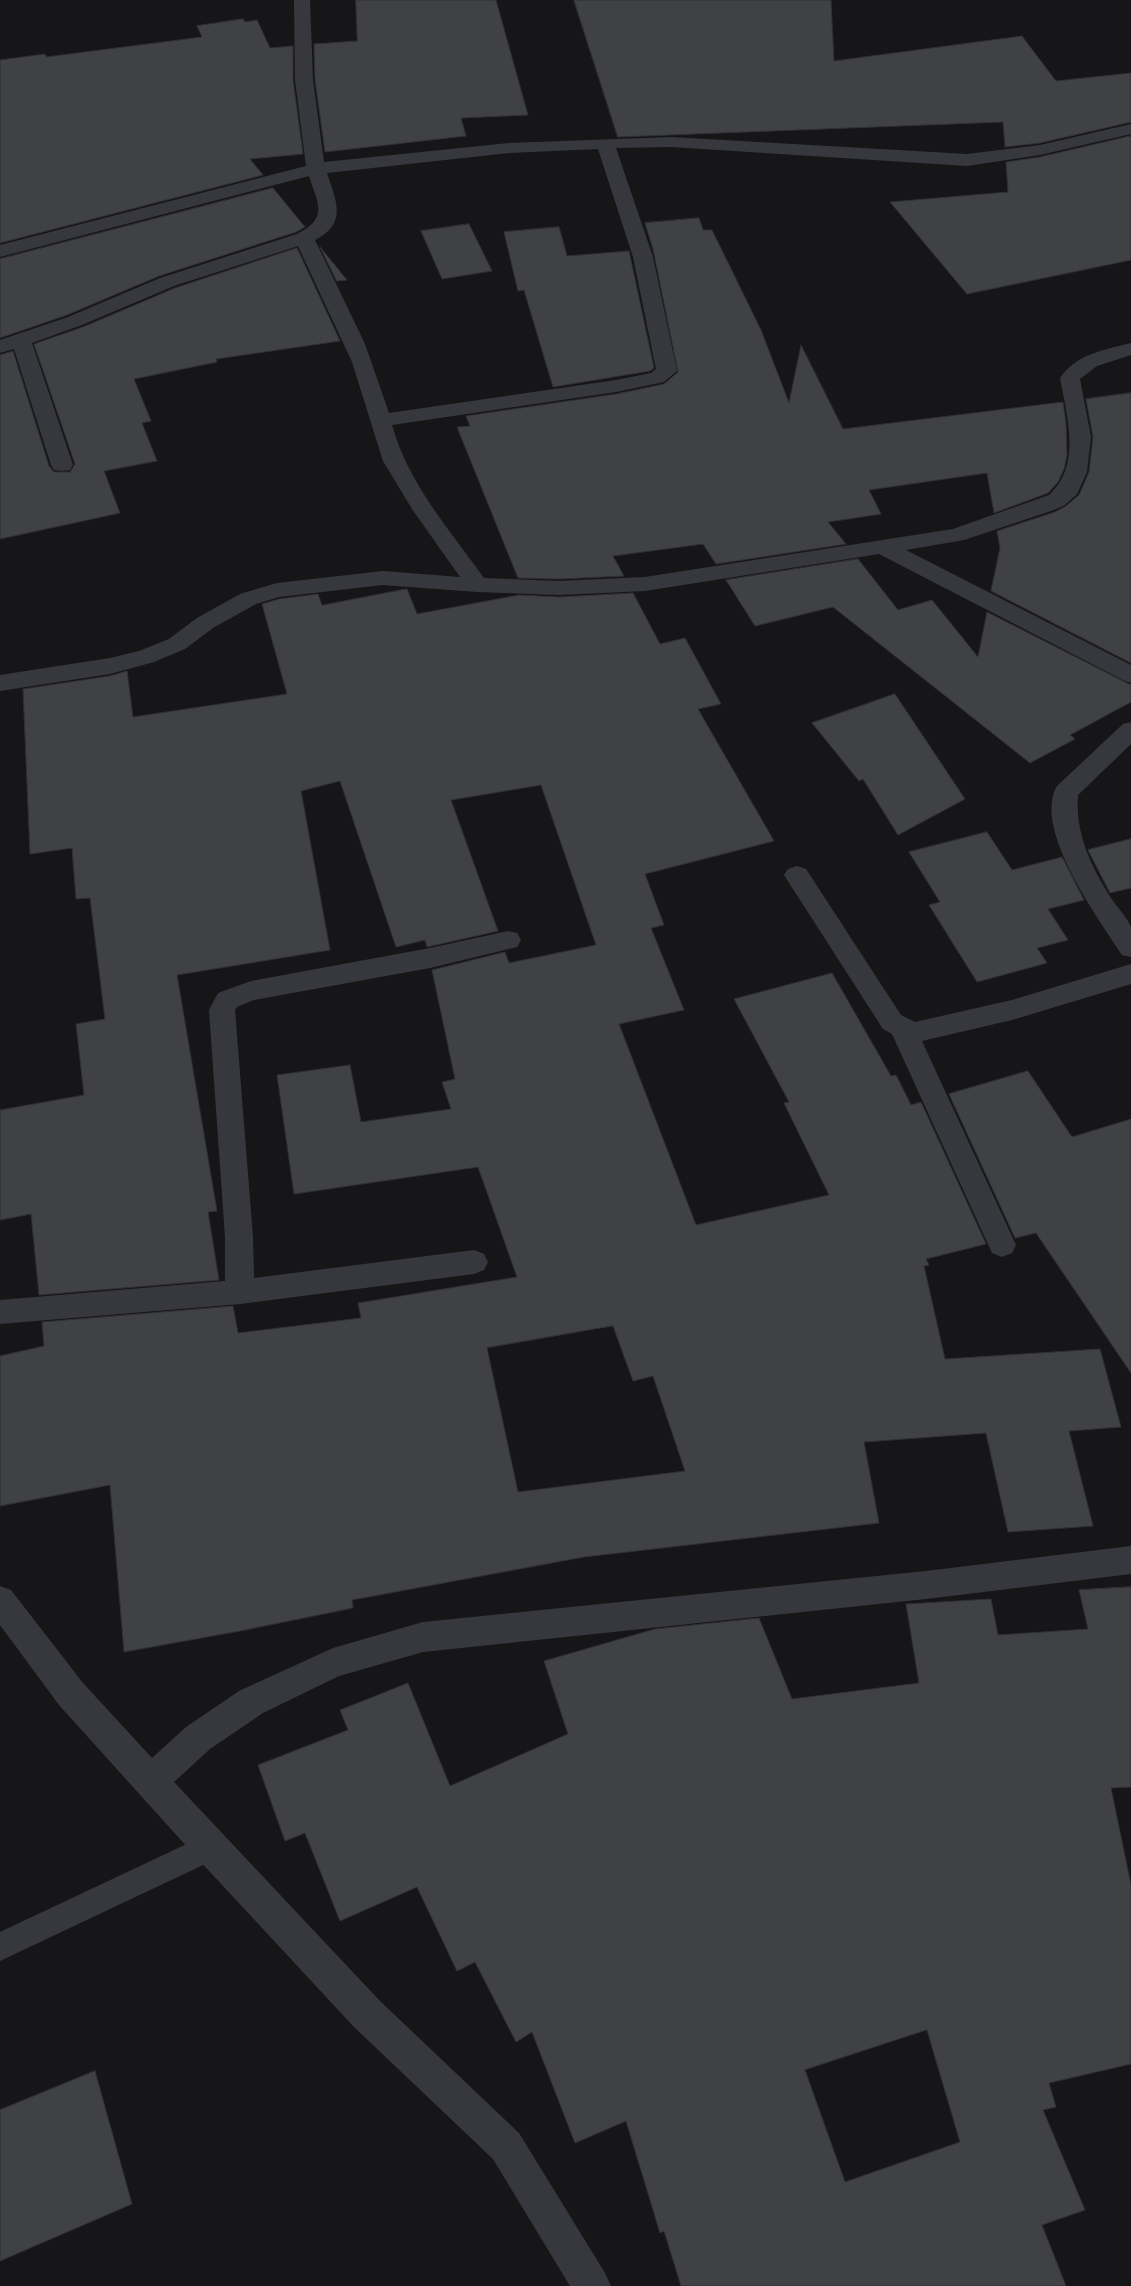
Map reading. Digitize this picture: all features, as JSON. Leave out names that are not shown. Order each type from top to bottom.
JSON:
[{"type":"street","points":[[0,347],[76,321],[167,282],[304,238],[316,232],[325,223],[329,210],[316,169],[304,80],[302,0]]},
{"type":"street","points":[[0,251],[316,169],[509,148],[671,142],[967,160],[1040,150],[1131,129]]},
{"type":"street","points":[[380,420],[616,386],[658,378],[667,371],[643,257],[604,143]]},
{"type":"street","points":[[304,238],[337,306],[369,380],[380,420],[394,459],[405,480],[477,585]]},
{"type":"street","points":[[21,341],[62,465]]},
{"type":"street","points":[[0,683],[110,666],[146,657],[176,644],[205,623],[248,599],[277,590],[383,578],[477,585],[559,588],[645,584],[956,535],[1046,505],[1057,500],[1068,490],[1076,472],[1081,437],[1070,378],[1083,365],[1096,358],[1131,349]]},
{"type":"street","points":[[883,547],[1131,675]]},
{"type":"street","points":[[1131,730],[1066,792],[1065,811],[1067,830],[1074,853],[1088,880],[1131,948]]},
{"type":"street","points":[[797,875],[892,1022],[912,1032],[1012,1010],[1131,974]]},
{"type":"street","points":[[240,1292],[239,1237],[222,1010],[227,1000],[250,990],[430,958],[508,940]]},
{"type":"street","points":[[903,1029],[1002,1245]]},
{"type":"street","points":[[0,1312],[240,1292],[474,1262]]},
{"type":"street","points":[[152,1782],[198,1738],[251,1702],[333,1663],[423,1637],[926,1585],[1131,1560]]},
{"type":"street","points":[[0,1600],[71,1694],[210,1847],[367,2014],[506,2146],[592,2286]]},
{"type":"lane","points":[[0,1947],[210,1847]]},
{"type":"building","points":[[356,0],[496,0],[528,115],[461,118],[466,136],[325,152],[315,80],[314,44],[357,41]]},
{"type":"building","points":[[574,0],[831,0],[834,61],[1022,36],[1056,81],[1131,73],[1131,122],[1040,143],[1005,147],[1003,122],[618,137]]},
{"type":"building","points":[[243,19],[245,22],[257,20],[270,48],[293,46],[293,80],[303,154],[250,159],[263,175],[0,243],[0,60],[45,54],[46,57],[202,37],[197,26]]},
{"type":"building","points":[[1131,136],[1131,260],[967,294],[890,202],[1008,192],[1006,162],[1040,157]]},
{"type":"building","points":[[273,188],[305,227],[296,232],[159,276],[67,315],[0,338],[0,259]]},
{"type":"building","points":[[699,218],[703,230],[712,230],[761,330],[789,403],[801,345],[843,429],[1063,402],[1067,455],[1064,469],[1058,482],[1048,493],[994,513],[987,473],[869,490],[881,514],[828,522],[846,544],[716,564],[703,544],[613,556],[624,576],[559,579],[518,578],[457,427],[470,426],[466,416],[616,394],[664,384],[678,372],[653,249],[645,223]]},
{"type":"building","points":[[469,224],[492,271],[442,279],[421,231]]},
{"type":"building","points":[[559,227],[567,256],[629,251],[654,368],[650,371],[553,387],[524,290],[518,291],[504,232]]},
{"type":"building","points":[[320,247],[347,280],[337,281]]},
{"type":"building","points":[[297,248],[340,341],[216,359],[217,362],[134,379],[151,421],[142,423],[157,461],[104,471],[120,513],[0,539],[0,355],[13,351],[49,466],[54,472],[70,472],[75,464],[34,344],[83,327],[175,288]]},
{"type":"building","points":[[1131,393],[1131,663],[991,591],[1000,548],[997,531],[1055,512],[1079,495],[1089,472],[1093,437],[1086,399]]},
{"type":"building","points":[[858,559],[898,610],[932,600],[978,657],[987,612],[1131,685],[1131,702],[1070,735],[1075,739],[1030,763],[833,607],[755,626],[726,580]]},
{"type":"building","points":[[407,589],[417,614],[519,595],[559,597],[633,593],[660,644],[685,638],[721,704],[698,709],[774,841],[645,874],[664,925],[651,928],[684,1010],[619,1024],[696,1225],[829,1195],[784,1103],[789,1102],[734,999],[832,973],[891,1076],[896,1075],[911,1105],[921,1102],[986,1244],[926,1259],[929,1265],[924,1266],[945,1359],[1100,1349],[1121,1427],[1069,1431],[1093,1526],[1008,1532],[986,1433],[864,1442],[879,1523],[584,1557],[352,1600],[353,1608],[124,1652],[110,1485],[0,1506],[0,1356],[44,1346],[42,1322],[233,1306],[238,1333],[361,1318],[358,1303],[517,1277],[478,1167],[294,1194],[277,1075],[350,1065],[361,1122],[451,1109],[442,1082],[455,1079],[432,970],[505,952],[509,963],[596,945],[541,785],[451,800],[498,931],[427,947],[425,940],[396,947],[340,781],[301,791],[330,950],[177,975],[217,1211],[208,1212],[219,1280],[39,1295],[31,1214],[0,1220],[0,1110],[84,1095],[76,1024],[105,1019],[90,898],[76,899],[72,848],[30,854],[23,689],[110,676],[127,671],[133,717],[287,694],[262,604],[279,599],[318,594],[322,605]],"holes":[[[613,1326],[633,1381],[653,1376],[685,1471],[518,1492],[487,1348]]]},
{"type":"building","points":[[895,694],[965,799],[898,835],[863,779],[859,781],[812,723]]},
{"type":"building","points":[[987,832],[1012,870],[1062,857],[1084,900],[1048,909],[1068,940],[1037,948],[1047,963],[977,982],[929,905],[940,902],[909,852]]},
{"type":"building","points":[[1131,839],[1131,888],[1110,893],[1088,850]]},
{"type":"building","points":[[1028,1071],[1072,1137],[1131,1119],[1131,1373],[1036,1233],[1015,1238],[949,1094]]},
{"type":"building","points":[[1131,1587],[1131,1787],[1111,1788],[1131,1885],[1131,2064],[1049,2083],[1056,2107],[1043,2110],[1085,2210],[1042,2225],[1066,2286],[681,2286],[664,2231],[660,2233],[626,2121],[575,2143],[532,2032],[516,2042],[475,1962],[457,1971],[417,1887],[340,1921],[305,1833],[285,1841],[258,1765],[348,1730],[340,1710],[408,1683],[450,1786],[568,1734],[544,1661],[655,1629],[759,1618],[792,1699],[919,1683],[906,1604],[991,1599],[998,1635],[1088,1629],[1079,1590]],"holes":[[[927,2030],[960,2142],[845,2182],[805,2070]]]},
{"type":"building","points":[[95,2071],[132,2204],[0,2261],[0,2110]]}]
